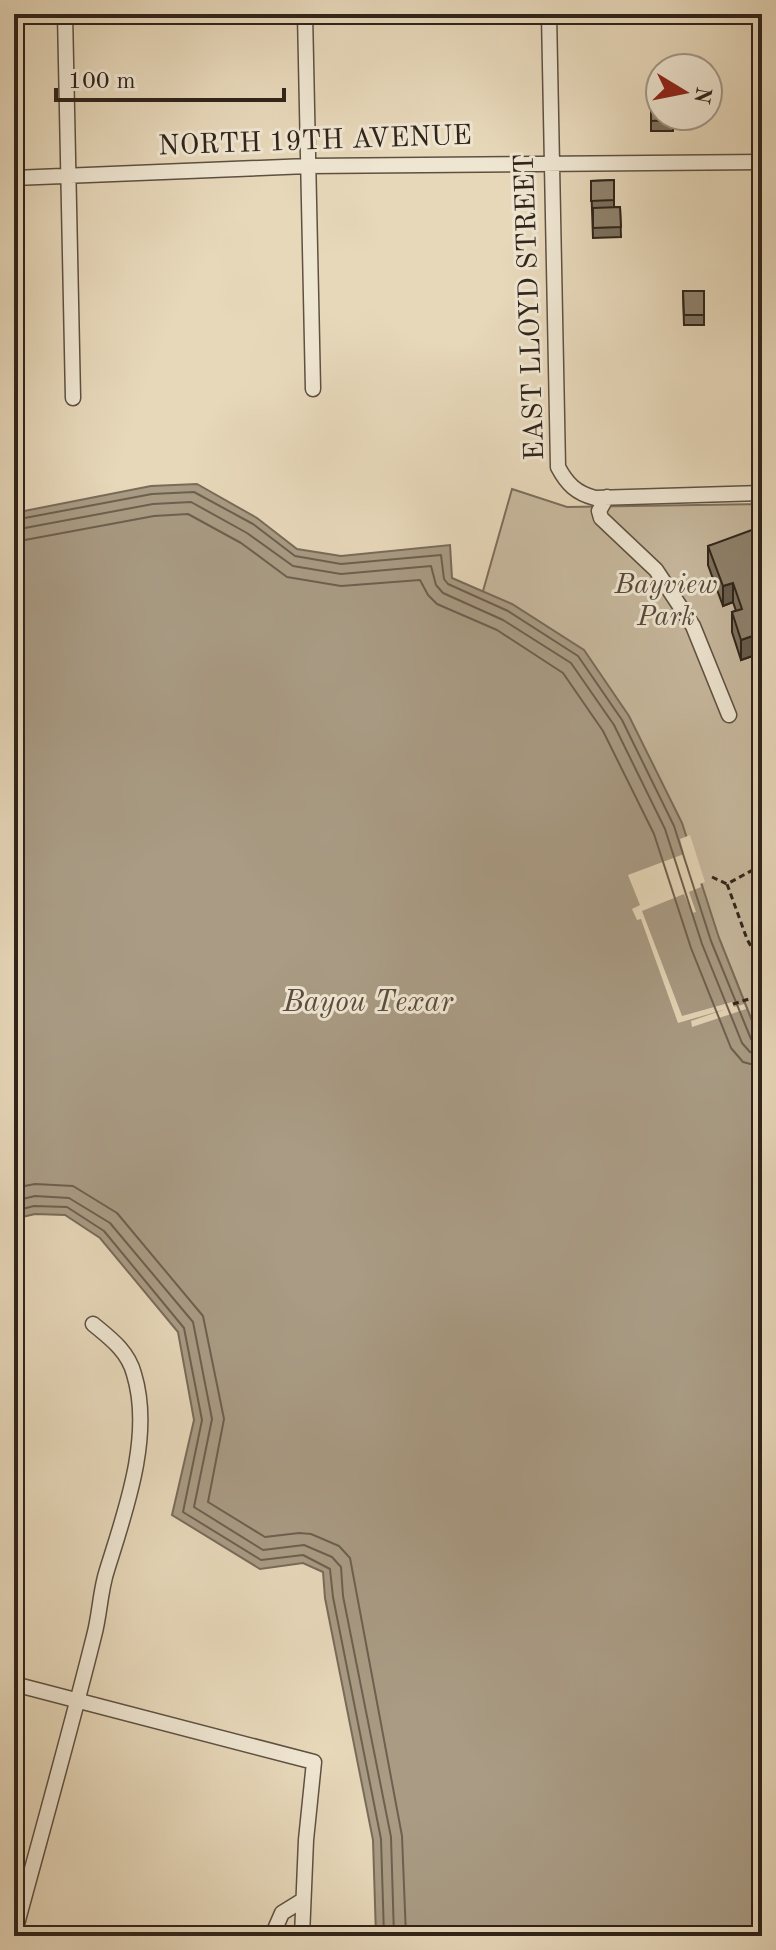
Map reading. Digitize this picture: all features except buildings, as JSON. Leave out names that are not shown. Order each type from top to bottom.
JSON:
[{"type":"street","points":[[65,14],[73,398]]},
{"type":"street","points":[[305,14],[313,389]]},
{"type":"street","name":"EAST LLOYD STREET","points":[[549,14],[558,467],[572,487],[583,495],[762,493]]},
{"type":"street","name":"NORTH 19TH AVENUE","points":[[14,178],[308,166],[762,162]]},
{"type":"street","points":[[607,497],[599,511],[601,518],[664,581],[693,626],[729,715]]},
{"type":"street","points":[[14,1935],[95,1632],[106,1571],[128,1505],[139,1441],[135,1374],[115,1341],[93,1324]]},
{"type":"street","points":[[14,1684],[314,1762],[302,1936]]},
{"type":"street","points":[[272,1936],[282,1913],[303,1900]]},
{"type":"path","points":[[727,884],[762,865]]},
{"type":"path","points":[[712,877],[727,884],[747,939],[762,967]]},
{"type":"path","points":[[733,1004],[762,995]]},
{"type":"green space","name":"Bayview Park","points":[[512,489],[567,507],[762,504],[762,1060],[758,1036],[719,938],[483,591]]},
{"type":"water","name":"Bayou Texar","points":[[197,484],[257,518],[297,549],[341,556],[450,545],[452,578],[512,604],[584,650],[629,716],[682,823],[719,938],[758,1036],[762,1060],[762,1936],[376,1936],[373,1840],[325,1598],[323,1572],[303,1563],[260,1569],[172,1515],[194,1420],[178,1332],[100,1238],[65,1215],[35,1214],[14,1219],[14,513],[151,486]]},
{"type":"pier","points":[[690,835],[705,882],[689,892],[696,912],[692,913],[684,894],[642,911],[682,1016],[732,1002],[734,1007],[744,1004],[746,1009],[692,1027],[691,1021],[726,1009],[678,1023],[641,919],[637,920],[632,909],[640,905],[628,875],[684,854],[680,839]]}]
